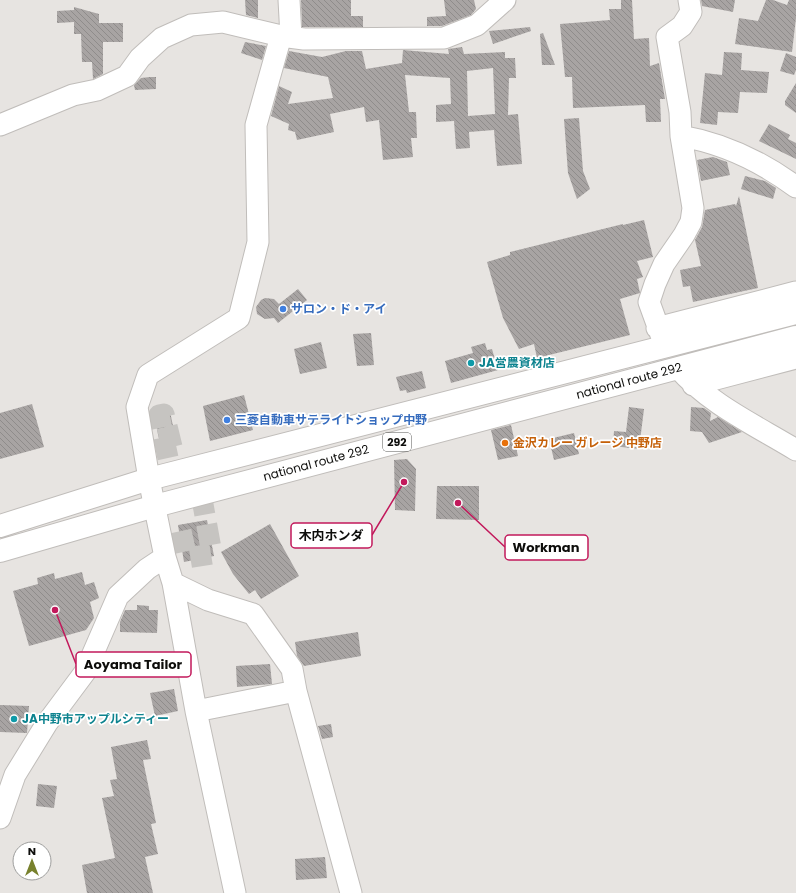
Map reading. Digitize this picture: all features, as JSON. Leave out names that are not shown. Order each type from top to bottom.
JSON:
[{"type":"highway","name":"national route 292","points":[[0,526],[149,479],[661,337],[796,314]]},
{"type":"highway","name":"national route 292","points":[[0,551],[155,506],[796,337]]},
{"type":"street","points":[[235,893],[196,711],[173,583],[165,557],[149,479],[137,407],[148,376],[239,318],[258,242],[256,125],[286,36],[289,0]]},
{"type":"street","points":[[0,125],[73,96],[97,90],[127,76],[140,58],[162,38],[191,25],[223,22],[304,39],[444,38],[477,26],[505,0]]},
{"type":"street","points":[[689,0],[691,12],[682,26],[667,37],[680,112],[681,136],[694,208],[691,222],[684,236],[664,264],[654,284],[649,302],[661,337],[796,292]]},
{"type":"street","points":[[681,136],[704,140],[760,163],[796,187]]},
{"type":"street","points":[[693,386],[796,358]]},
{"type":"street","points":[[678,368],[693,386],[716,402],[796,450]]},
{"type":"street","points":[[0,818],[15,775],[47,723],[86,672],[118,596],[147,568],[165,557]]},
{"type":"street","points":[[173,583],[208,600],[253,614],[292,669],[296,691],[351,893]]},
{"type":"street","points":[[196,711],[296,691]]},
{"type":"building","points":[[245,0],[258,0],[258,18],[246,15]]},
{"type":"building","points":[[301,0],[351,0],[351,16],[363,16],[363,27],[302,27]]},
{"type":"building","points":[[444,0],[474,0],[476,9],[471,15],[442,26],[427,26],[427,17],[446,16]]},
{"type":"building","points":[[621,0],[632,0],[634,39],[649,38],[650,66],[659,63],[665,99],[660,99],[661,122],[646,122],[645,105],[573,108],[572,77],[565,77],[560,24],[610,20],[609,9],[621,9]]},
{"type":"building","points":[[701,0],[735,0],[733,12],[702,6]]},
{"type":"building","points":[[766,0],[773,0],[787,5],[789,0],[796,0],[796,18],[792,52],[735,44],[739,18],[758,21]]},
{"type":"building","points":[[74,7],[99,14],[99,23],[123,23],[123,42],[103,42],[103,74],[93,79],[92,62],[82,62],[81,34],[74,34],[74,22],[57,23],[57,11],[74,10]]},
{"type":"building","points":[[530,27],[531,31],[493,44],[489,31]]},
{"type":"building","points":[[543,33],[555,65],[542,65],[540,34]]},
{"type":"building","points":[[245,42],[266,46],[262,60],[241,53]]},
{"type":"building","points":[[462,47],[464,54],[505,52],[505,58],[515,58],[516,78],[509,78],[508,115],[518,114],[522,164],[497,166],[494,130],[469,132],[470,148],[456,149],[454,121],[436,122],[436,105],[451,104],[450,78],[405,75],[409,112],[416,112],[417,138],[411,138],[413,157],[383,160],[379,120],[366,122],[364,107],[330,114],[334,132],[297,140],[295,132],[288,130],[289,124],[271,116],[279,86],[292,92],[288,104],[333,98],[328,77],[284,68],[289,51],[322,57],[346,51],[362,51],[366,69],[402,63],[403,50],[449,54],[448,49]],"holes":[[[493,68],[495,114],[468,116],[467,71]]]},
{"type":"building","points":[[724,52],[742,53],[741,70],[769,72],[767,93],[740,92],[738,113],[718,112],[717,125],[700,123],[705,73],[722,75]]},
{"type":"building","points":[[786,53],[796,57],[796,70],[794,75],[780,71]]},
{"type":"building","points":[[156,77],[156,89],[135,90],[134,85],[141,78]]},
{"type":"building","points":[[796,83],[796,113],[785,105],[785,101]]},
{"type":"building","points":[[579,118],[583,171],[590,189],[577,199],[568,173],[564,119]]},
{"type":"building","points":[[769,124],[790,135],[788,139],[796,143],[796,159],[759,141]]},
{"type":"building","points":[[713,157],[727,162],[730,175],[701,181],[697,160]]},
{"type":"building","points":[[745,176],[765,181],[776,188],[773,199],[741,189]]},
{"type":"building","points":[[739,196],[758,288],[693,302],[690,286],[683,287],[680,270],[701,266],[695,240],[702,227],[705,210],[735,204],[736,206]]},
{"type":"building","points":[[644,220],[653,257],[637,261],[643,277],[637,279],[640,293],[620,299],[630,335],[537,358],[534,344],[519,349],[503,318],[487,262],[510,255],[510,252]]},
{"type":"building","points":[[298,289],[307,300],[278,323],[274,318],[265,319],[257,314],[256,307],[261,300],[265,298],[274,299],[279,304]]},
{"type":"building","points":[[371,333],[374,365],[357,366],[353,334]]},
{"type":"building","points":[[321,342],[327,368],[300,374],[294,349]]},
{"type":"building","name":"JA営農資材店","points":[[485,343],[487,350],[492,349],[498,370],[451,383],[445,361],[473,353],[471,347]]},
{"type":"building","points":[[422,371],[426,388],[407,393],[406,390],[400,391],[396,377]]},
{"type":"building","name":"三菱自動車サテライトショップ中野","points":[[244,395],[253,430],[210,441],[203,406]]},
{"type":"building","points":[[32,404],[44,447],[0,459],[0,413]]},
{"type":"building","points":[[169,407],[176,440],[160,444],[153,410]]},
{"type":"building","points":[[629,407],[644,409],[639,449],[613,446],[614,431],[626,432]]},
{"type":"building","points":[[691,407],[704,408],[711,413],[710,421],[718,417],[742,432],[709,443],[702,432],[690,431]]},
{"type":"building","name":"金沢カレー ガレージ 中野店","points":[[511,425],[518,456],[498,460],[491,430]]},
{"type":"building","points":[[574,433],[579,454],[554,460],[549,439]]},
{"type":"building","points":[[407,459],[416,469],[415,511],[395,510],[394,460]]},
{"type":"building","points":[[437,486],[479,486],[479,520],[436,519]]},
{"type":"building","points":[[207,520],[214,556],[184,562],[178,525]]},
{"type":"building","points":[[270,524],[299,576],[261,599],[255,590],[249,594],[233,574],[221,552]]},
{"type":"building","points":[[82,572],[85,585],[94,582],[99,598],[90,602],[94,618],[86,630],[29,646],[13,591],[38,584],[37,578],[54,573],[55,579]]},
{"type":"building","points":[[137,605],[149,606],[149,610],[158,610],[157,633],[120,632],[120,622],[125,610],[137,610]]},
{"type":"building","points":[[358,632],[361,656],[304,666],[297,656],[295,642]]},
{"type":"building","points":[[270,664],[272,684],[237,687],[236,666]]},
{"type":"building","points":[[174,689],[178,711],[155,716],[150,693]]},
{"type":"building","name":"JA中野市アップルシティー","points":[[0,705],[29,706],[27,733],[0,732]]},
{"type":"building","points":[[331,724],[333,737],[322,739],[318,726]]},
{"type":"building","points":[[147,740],[151,759],[143,760],[156,823],[151,824],[158,854],[145,857],[153,893],[87,893],[82,865],[115,858],[102,798],[114,796],[110,780],[117,779],[111,747]]},
{"type":"building","points":[[38,784],[57,786],[54,808],[36,806]]},
{"type":"building","points":[[325,857],[327,878],[296,880],[295,859]]},
{"type":"tunnel","points":[[168,458],[159,415],[164,414],[174,455]]},
{"type":"tunnel","points":[[181,531],[187,558],[212,554],[202,499]]},
{"type":"place","name":"サロン・ド・アイ","points":[[283,309]]},
{"type":"place","name":"JA営農資材店","points":[[471,363]]},
{"type":"place","name":"三菱自動車サテライトショップ中野","points":[[227,420]]},
{"type":"place","name":"金沢カレー ガレージ 中野店","points":[[505,443]]},
{"type":"place","name":"木内ホンダ","points":[[404,482]]},
{"type":"place","name":"Workman","points":[[458,503]]},
{"type":"place","name":"Aoyama Tailor","points":[[55,610]]},
{"type":"place","name":"JA中野市アップルシティー","points":[[14,719]]}]
